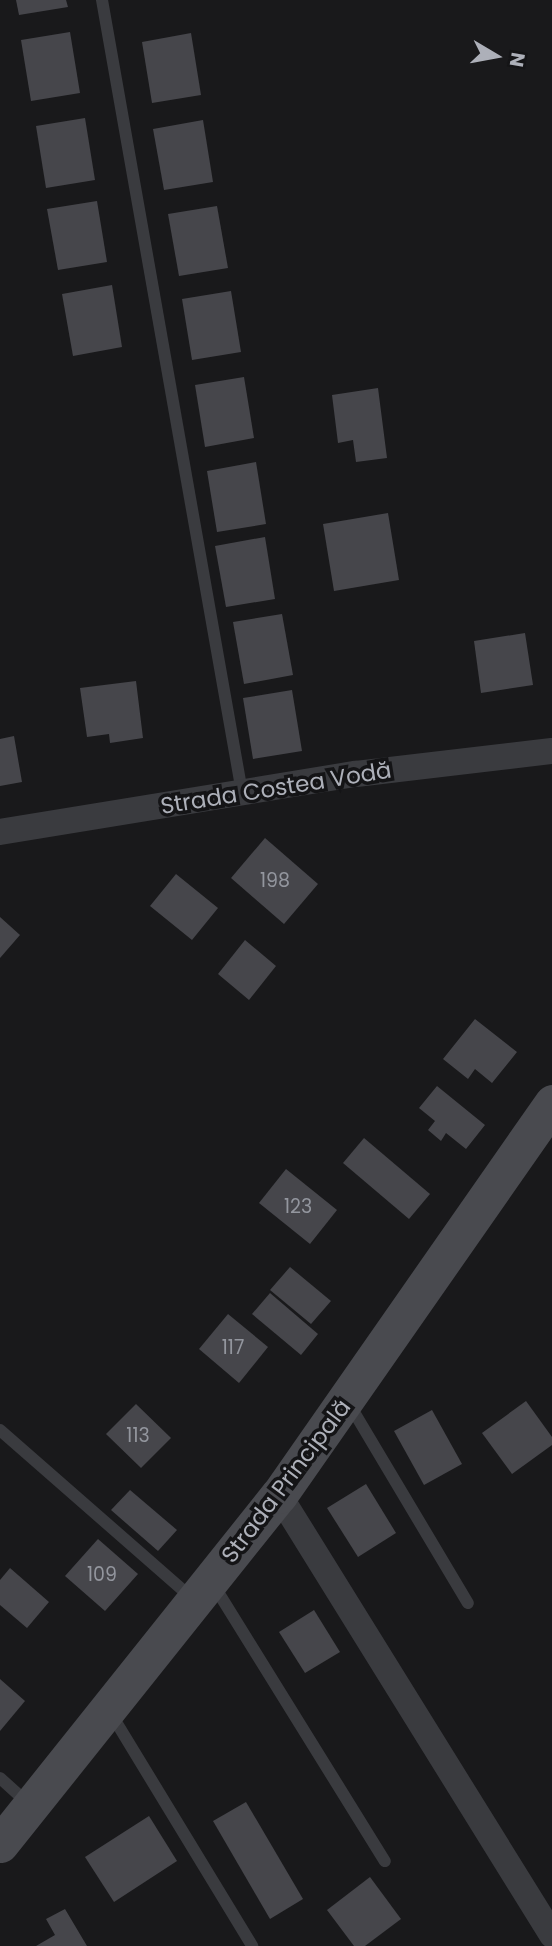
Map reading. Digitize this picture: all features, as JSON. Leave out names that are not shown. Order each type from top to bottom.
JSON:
[{"type":"street","name":"Strada Costea Vodă","points":[[0,832],[356,774],[552,751]]},
{"type":"street","name":"Strada Principală","points":[[0,1844],[279,1495],[552,1103]]},
{"type":"street","points":[[279,1495],[552,1935]]},
{"type":"lane","points":[[102,0],[242,792]]},
{"type":"lane","points":[[347,1399],[468,1603]]},
{"type":"lane","points":[[0,1430],[203,1591],[385,1861]]},
{"type":"lane","points":[[108,1709],[252,1946]]},
{"type":"lane","points":[[0,1777],[31,1806]]},
{"type":"building","points":[[16,0],[66,0],[68,7],[19,15]]},
{"type":"building","points":[[70,32],[80,93],[31,101],[21,40]]},
{"type":"building","points":[[191,33],[201,95],[152,103],[142,42]]},
{"type":"building","points":[[85,118],[95,180],[46,188],[36,126]]},
{"type":"building","points":[[203,120],[213,182],[164,190],[153,129]]},
{"type":"building","points":[[97,201],[107,262],[58,270],[47,209]]},
{"type":"building","points":[[217,206],[228,268],[179,276],[168,214]]},
{"type":"building","points":[[112,285],[122,347],[73,356],[62,294]]},
{"type":"building","points":[[231,291],[241,352],[192,360],[182,299]]},
{"type":"building","points":[[244,377],[254,438],[205,447],[195,385]]},
{"type":"building","points":[[378,388],[387,458],[356,462],[353,440],[338,443],[332,395]]},
{"type":"building","points":[[256,462],[266,524],[217,532],[207,471]]},
{"type":"building","points":[[388,513],[399,580],[334,591],[323,524]]},
{"type":"building","points":[[265,537],[275,599],[226,607],[215,546]]},
{"type":"building","points":[[282,614],[293,675],[244,684],[233,622]]},
{"type":"building","points":[[525,633],[533,685],[481,693],[474,641]]},
{"type":"building","points":[[136,681],[143,738],[110,743],[109,734],[87,737],[80,688]]},
{"type":"building","points":[[292,690],[302,751],[253,759],[243,698]]},
{"type":"building","points":[[14,736],[22,782],[0,786],[0,739]]},
{"type":"building","points":[[265,838],[318,884],[284,924],[231,878]]},
{"type":"building","points":[[176,874],[218,908],[192,940],[150,906]]},
{"type":"building","points":[[0,917],[20,935],[0,958]]},
{"type":"building","points":[[245,940],[276,966],[249,1000],[218,974]]},
{"type":"building","points":[[475,1019],[517,1052],[492,1083],[475,1069],[468,1079],[443,1059]]},
{"type":"building","points":[[437,1086],[485,1125],[466,1149],[446,1133],[441,1141],[428,1130],[435,1121],[419,1108]]},
{"type":"building","points":[[364,1138],[430,1194],[409,1219],[343,1163]]},
{"type":"building","points":[[286,1169],[337,1210],[310,1244],[259,1203]]},
{"type":"building","points":[[290,1267],[331,1301],[311,1324],[270,1290]]},
{"type":"building","points":[[270,1293],[318,1334],[301,1355],[252,1314]]},
{"type":"building","points":[[228,1314],[268,1347],[239,1383],[199,1349]]},
{"type":"building","points":[[526,1401],[552,1437],[552,1445],[512,1474],[482,1433]]},
{"type":"building","points":[[136,1404],[171,1438],[141,1468],[106,1434]]},
{"type":"building","points":[[432,1410],[462,1464],[424,1485],[394,1431]]},
{"type":"building","points":[[366,1484],[396,1533],[358,1557],[327,1508]]},
{"type":"building","points":[[130,1490],[177,1530],[158,1551],[111,1510]]},
{"type":"building","points":[[98,1539],[138,1574],[105,1611],[65,1576]]},
{"type":"building","points":[[10,1568],[49,1602],[27,1628],[0,1605],[0,1580]]},
{"type":"building","points":[[314,1610],[340,1652],[305,1673],[279,1632]]},
{"type":"building","points":[[0,1679],[25,1701],[0,1731]]},
{"type":"building","points":[[246,1802],[303,1899],[270,1919],[213,1821]]},
{"type":"building","points":[[149,1816],[177,1861],[114,1902],[85,1857]]},
{"type":"building","points":[[370,1877],[401,1919],[365,1946],[354,1946],[327,1910]]},
{"type":"building","points":[[65,1909],[87,1946],[36,1946],[55,1935],[46,1919]]}]
